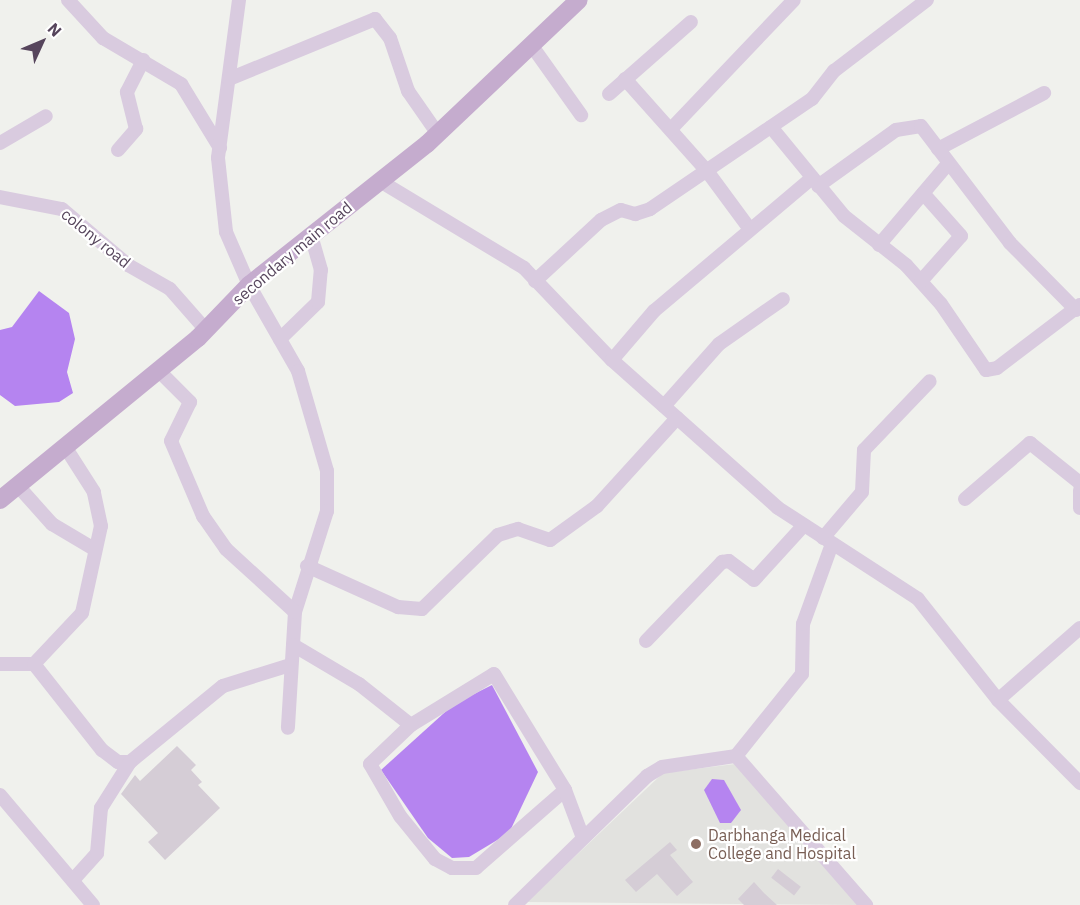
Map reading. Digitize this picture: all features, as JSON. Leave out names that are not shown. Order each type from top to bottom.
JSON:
[{"type":"main road","name":"secondary main road","points":[[0,500],[159,371],[206,330],[249,285],[438,134],[578,0]]},
{"type":"street","points":[[68,0],[103,38],[181,84],[220,148]]},
{"type":"street","points":[[239,0],[220,148],[226,232],[249,285],[298,371],[327,471],[327,511],[307,566],[295,612],[288,728]]},
{"type":"street","points":[[671,129],[794,0]]},
{"type":"street","points":[[536,281],[601,220],[621,210],[636,214],[650,209],[771,128],[927,0]]},
{"type":"street","points":[[229,79],[360,21],[375,19],[390,38],[408,91],[438,134]]},
{"type":"street","points":[[609,94],[692,22]]},
{"type":"street","points":[[532,46],[581,115]]},
{"type":"street","points":[[118,150],[136,129],[127,92],[142,60]]},
{"type":"street","points":[[625,79],[707,171],[748,228]]},
{"type":"street","points":[[938,149],[1044,93]]},
{"type":"street","points":[[0,143],[46,116]]},
{"type":"street","points":[[612,360],[654,311],[748,228],[815,182],[905,126],[921,126],[1010,243],[1078,308],[989,372],[921,281],[879,245],[815,182],[771,128]]},
{"type":"street","points":[[879,245],[948,164]]},
{"type":"street","points":[[380,181],[497,250],[536,281],[612,360],[804,525],[918,599],[998,700],[1080,783]]},
{"type":"street","points":[[921,281],[961,236],[923,194]]},
{"type":"street","name":"colony road","points":[[0,197],[62,209],[128,265],[170,290],[206,330]]},
{"type":"street","points":[[280,339],[318,302],[321,270],[311,236]]},
{"type":"street","points":[[664,406],[719,344],[783,299]]},
{"type":"street","points":[[159,371],[190,402],[171,441],[208,524],[226,549],[295,612]]},
{"type":"street","points":[[515,905],[583,838],[662,767],[736,756],[802,674],[803,624],[827,541],[862,492],[864,450],[930,381]]},
{"type":"street","points":[[307,566],[398,607],[422,609],[498,535],[518,529],[550,540],[597,506],[677,418]]},
{"type":"street","points":[[965,499],[1030,443],[1080,483]]},
{"type":"street","points":[[0,664],[34,664],[79,621],[101,526],[94,492],[66,448]]},
{"type":"street","points":[[18,486],[52,524],[94,549]]},
{"type":"street","points":[[1080,490],[1080,508]]},
{"type":"street","points":[[646,641],[722,562],[729,561],[754,580],[804,525]]},
{"type":"street","points":[[998,700],[1080,628]]},
{"type":"street","points":[[293,645],[359,684],[411,725]]},
{"type":"street","points":[[34,664],[102,750],[118,762],[130,762]]},
{"type":"street","points":[[73,880],[97,853],[101,808],[130,762],[223,686],[290,665]]},
{"type":"street","points":[[564,790],[476,868],[452,868],[435,859],[400,816],[370,764],[411,725],[494,674],[564,790],[583,838]]},
{"type":"street","points":[[736,756],[866,905]]},
{"type":"street","points":[[0,795],[93,905]]},
{"type":"shaded area","points":[[39,291],[69,313],[75,339],[67,372],[73,393],[59,402],[15,406],[0,395],[0,330],[12,327]]},
{"type":"shaded area","points":[[492,685],[538,772],[509,833],[469,857],[452,858],[428,838],[381,770],[454,704]]},
{"type":"shaded area","name":"Darbhanga Medical College and Hospital","points":[[735,764],[858,905],[527,902],[663,773]]},
{"type":"shaded area","points":[[712,779],[724,780],[741,810],[731,823],[720,823],[704,790]]},
{"type":"building","points":[[177,746],[196,765],[191,770],[202,782],[198,785],[220,808],[165,860],[148,842],[158,833],[121,794],[135,775],[140,781]]},
{"type":"building","points":[[670,842],[677,850],[670,855],[693,882],[677,896],[657,874],[636,892],[625,880]]},
{"type":"building","points":[[778,869],[801,887],[794,896],[771,878]]},
{"type":"building","points":[[754,882],[777,905],[744,905],[738,899]]},
{"type":"place","name":"Darbhanga Medical College and Hospital","points":[[696,844]]}]
